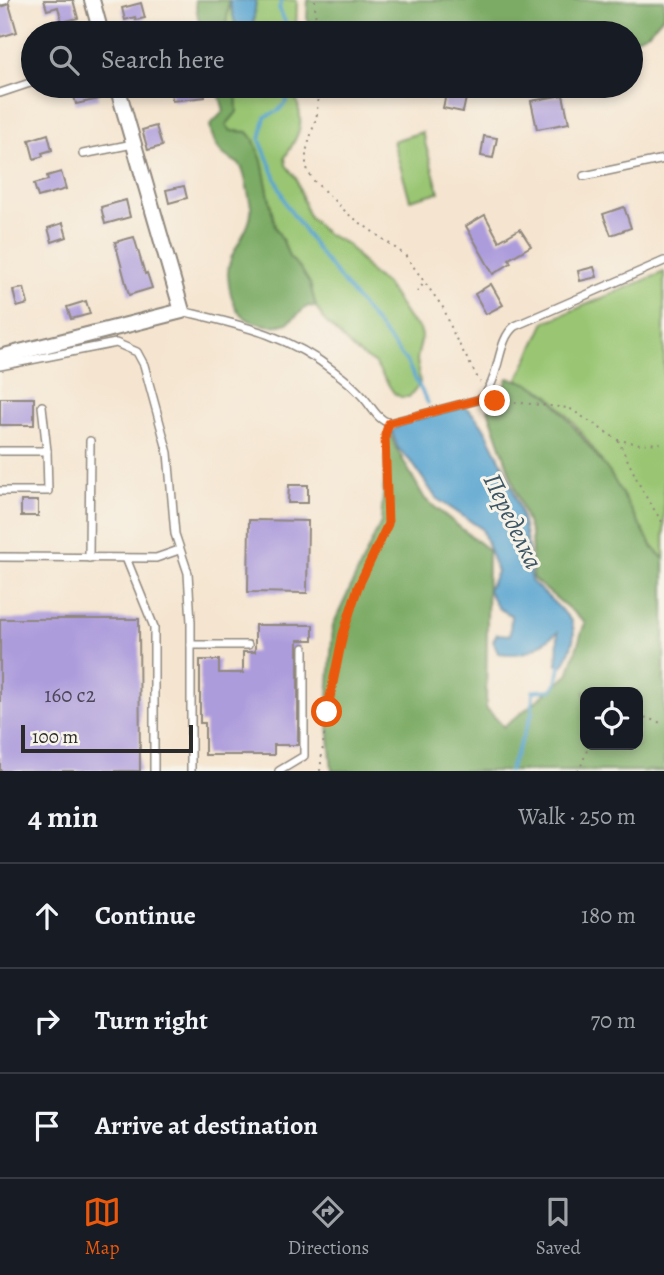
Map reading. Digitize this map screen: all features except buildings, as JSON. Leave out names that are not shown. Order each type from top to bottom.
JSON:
[{"type":"street","points":[[92,0],[98,21]]},
{"type":"street","points":[[0,357],[182,311],[120,98]]},
{"type":"lane","points":[[0,93],[21,86]]},
{"type":"lane","points":[[83,155],[133,144]]},
{"type":"lane","points":[[584,176],[664,159]]},
{"type":"lane","points":[[182,311],[272,334],[311,353],[355,390],[382,420],[389,423],[481,399],[494,377],[508,333],[515,326],[664,261]]},
{"type":"lane","points":[[0,366],[116,343],[137,352],[144,365],[168,453],[175,534],[188,573],[191,771]]},
{"type":"lane","points":[[0,491],[48,491],[42,406]]},
{"type":"lane","points":[[89,558],[90,441]]},
{"type":"lane","points":[[0,451],[47,451]]},
{"type":"lane","points":[[0,556],[156,558],[179,550]]},
{"type":"lane","points":[[126,558],[154,627],[154,771]]},
{"type":"lane","points":[[191,645],[248,645]]},
{"type":"lane","points":[[279,771],[304,757],[303,648]]},
{"type":"path","points":[[314,0],[315,21]]},
{"type":"path","points":[[318,98],[317,114],[306,152],[306,166],[312,179],[348,214],[405,255],[444,309],[455,337],[486,394],[495,401],[569,408],[618,440],[640,444],[664,443]]},
{"type":"path","points":[[417,292],[424,282]]},
{"type":"path","points":[[320,771],[327,712],[343,634],[358,587],[388,524],[385,435],[389,423]]},
{"type":"path","points":[[618,440],[643,492],[664,525]]},
{"type":"path","points":[[643,717],[664,724]]},
{"type":"path","points":[[576,771],[587,750]]},
{"type":"green space","points":[[195,0],[229,0],[226,21],[199,21]]},
{"type":"green space","points":[[256,0],[297,0],[296,21],[253,21]]},
{"type":"green space","points":[[308,0],[664,0],[664,15],[643,35],[643,21],[308,21]]},
{"type":"green space","points":[[229,3],[234,21],[227,21]]},
{"type":"green space","points":[[220,98],[236,98],[237,112],[226,125],[231,131],[248,132],[253,138],[262,161],[275,227],[289,257],[301,269],[310,284],[316,307],[308,306],[287,323],[277,326],[252,322],[246,318],[236,308],[230,293],[228,276],[231,258],[248,224],[251,206],[242,168],[220,151],[212,134],[210,125],[224,111]]},
{"type":"green space","points":[[236,98],[296,98],[300,115],[299,130],[285,157],[286,165],[296,178],[308,215],[325,233],[347,244],[373,275],[386,284],[408,318],[420,329],[422,336],[417,359],[420,383],[409,397],[394,393],[375,364],[354,350],[325,321],[316,307],[310,284],[301,269],[289,257],[275,227],[262,161],[248,132],[231,131],[226,125],[237,112]]},
{"type":"green space","points":[[422,132],[439,192],[410,200],[393,141]]},
{"type":"green space","points":[[664,272],[664,559],[642,530],[605,466],[575,425],[540,389],[518,379],[545,322]]},
{"type":"green space","points":[[508,378],[531,385],[551,398],[610,473],[653,548],[664,559],[664,771],[332,771],[327,712],[333,625],[381,522],[388,426],[395,446],[425,499],[488,550],[486,708],[504,727],[568,675],[585,622],[533,579],[531,534],[488,409],[504,409],[503,393]]},
{"type":"water","points":[[229,0],[256,0],[253,21],[235,21]]},
{"type":"water","points":[[465,407],[484,427],[510,482],[525,530],[531,581],[565,613],[573,626],[572,643],[563,665],[557,665],[558,632],[524,653],[498,653],[493,641],[497,634],[510,635],[511,615],[498,608],[488,590],[497,572],[482,529],[436,498],[413,464],[398,448],[392,431],[403,423]]},
{"type":"waterway","name":"Переделка","points":[[282,0],[279,8],[285,21]]},
{"type":"waterway","name":"Переделка","points":[[287,98],[278,111],[265,117],[260,140],[287,206],[322,256],[406,361],[428,403]]},
{"type":"waterway","name":"Переделка","points":[[509,771],[532,714],[533,691],[552,690],[557,682],[561,662]]},
{"type":"route","points":[[327,712],[343,634],[358,587],[388,524],[385,435],[389,423],[481,399],[486,394],[495,401]]}]
